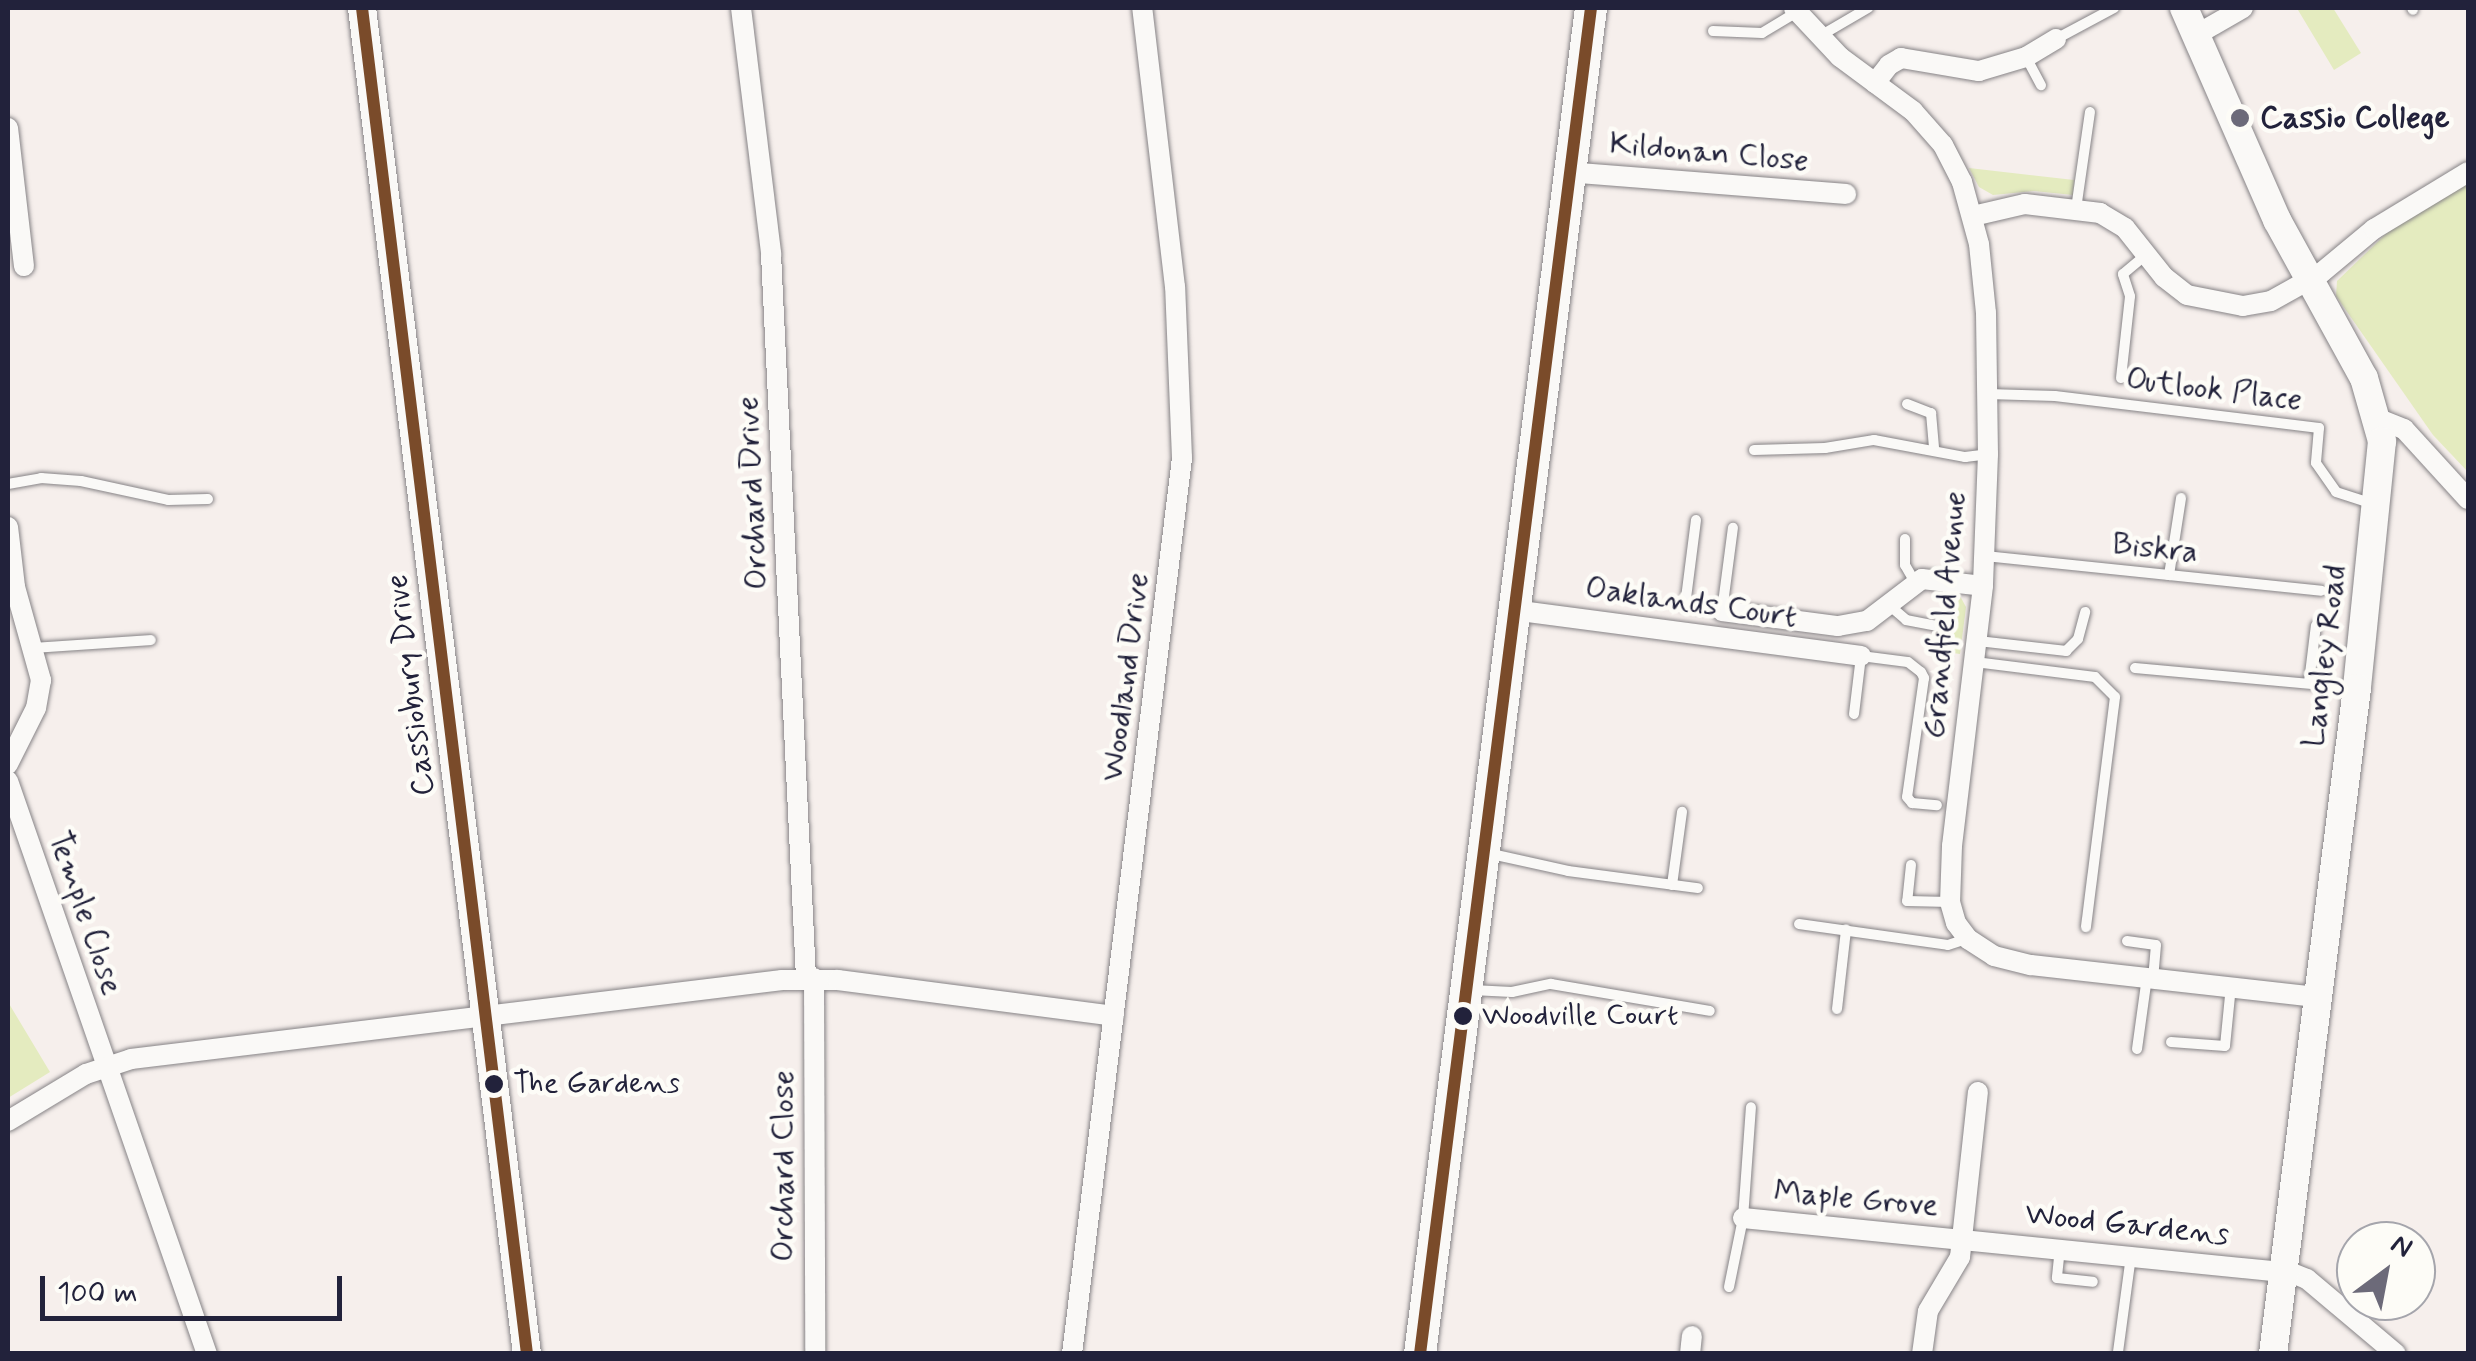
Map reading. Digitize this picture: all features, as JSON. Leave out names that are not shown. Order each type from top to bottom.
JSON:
[{"type":"main road","points":[[1420,1354],[1567,172],[1591,8]]},
{"type":"street","name":"Cassiobury Drive","points":[[362,8],[527,1354]]},
{"type":"street","name":"Orchard Drive","points":[[741,8],[772,254],[810,978]]},
{"type":"street","name":"Woodland Drive","points":[[1072,1354],[1182,458],[1175,286],[1142,8]]},
{"type":"street","name":"Langley Road","points":[[2184,8],[2307,281],[2364,378],[2379,419],[2383,460],[2272,1354]]},
{"type":"street","points":[[2196,36],[2244,8]]},
{"type":"street","name":"Grandfield Avenue","points":[[1796,10],[1819,36],[1912,110],[1943,145],[1973,216],[1983,275],[1988,394],[1984,586],[1952,846],[1950,902],[1956,923],[1968,939]]},
{"type":"street","points":[[1875,83],[1889,65],[1901,58],[1978,70],[2026,56],[2056,39]]},
{"type":"street","points":[[8,128],[24,266]]},
{"type":"street","name":"Kildonan Close","points":[[1567,172],[1846,194]]},
{"type":"street","points":[[1973,216],[2025,204],[2110,216],[2174,286],[2214,302],[2260,304],[2307,281],[2374,229],[2468,172]]},
{"type":"street","points":[[2379,419],[2404,428],[2468,499]]},
{"type":"street","points":[[8,527],[15,588],[34,648],[40,694],[8,764]]},
{"type":"street","points":[[1722,611],[1838,626],[1867,620],[1890,606],[1916,582],[1984,586]]},
{"type":"street","name":"Oaklands Court","points":[[1513,610],[1861,656]]},
{"type":"street","name":"Temple Close","points":[[8,781],[206,1354]]},
{"type":"street","points":[[1968,939],[1994,956],[2031,965],[2316,997]]},
{"type":"street","points":[[8,1121],[106,1064],[810,978],[1114,1016]]},
{"type":"street","name":"Orchard Close","points":[[810,978],[815,1354]]},
{"type":"street","points":[[1922,1354],[1928,1311],[1957,1268],[1964,1237],[1978,1092]]},
{"type":"street","name":"Maple Grove","points":[[1743,1218],[1964,1237]]},
{"type":"street","name":"Wood Gardens","points":[[1964,1237],[2283,1272]]},
{"type":"street","points":[[2283,1272],[2307,1279],[2396,1354]]},
{"type":"lane","points":[[1819,36],[1868,8]]},
{"type":"lane","points":[[2056,39],[2114,8]]},
{"type":"lane","points":[[1712,31],[1762,33],[1796,10]]},
{"type":"lane","points":[[2026,56],[2042,85]]},
{"type":"lane","points":[[2076,209],[2090,112]]},
{"type":"lane","points":[[2122,378],[2130,296],[2124,274],[2146,255]]},
{"type":"lane","name":"Outlook Place","points":[[1988,394],[2055,396],[2319,428],[2316,463],[2336,492],[2379,506]]},
{"type":"lane","points":[[1906,404],[1931,413],[1934,450]]},
{"type":"lane","points":[[1754,450],[1812,449],[1874,440],[1965,456],[1988,454]]},
{"type":"lane","points":[[8,484],[41,478],[81,481],[168,500],[208,498]]},
{"type":"lane","points":[[2168,575],[2181,498]]},
{"type":"lane","points":[[1696,520],[1685,606],[1722,611],[1733,528]]},
{"type":"lane","points":[[1905,540],[1905,566],[1916,582]]},
{"type":"lane","name":"Biskra","points":[[1984,556],[2320,591]]},
{"type":"lane","points":[[1890,606],[1912,622],[1936,626]]},
{"type":"lane","points":[[1977,652],[2066,651],[2078,639],[2085,612]]},
{"type":"lane","points":[[2309,682],[2316,625]]},
{"type":"lane","points":[[34,648],[151,640]]},
{"type":"lane","points":[[1977,652],[2095,678],[2115,697],[2086,927]]},
{"type":"lane","points":[[1854,714],[1861,656],[1908,662],[1924,678],[1907,797],[1912,804],[1937,806]]},
{"type":"lane","points":[[2135,668],[2357,688]]},
{"type":"lane","points":[[1672,885],[1682,812]]},
{"type":"lane","points":[[1483,852],[1568,871],[1698,888]]},
{"type":"lane","points":[[1911,865],[1907,901],[1950,902]]},
{"type":"lane","points":[[1800,924],[1948,945],[1968,939]]},
{"type":"lane","points":[[1837,1009],[1846,930]]},
{"type":"lane","points":[[2127,941],[2156,945],[2137,1049]]},
{"type":"lane","points":[[1466,990],[1512,992],[1551,984],[1710,1011]]},
{"type":"lane","points":[[2171,1042],[2224,1046],[2230,986]]},
{"type":"lane","points":[[1730,1287],[1743,1218],[1751,1107]]},
{"type":"lane","points":[[2060,1247],[2056,1278],[2092,1282]]},
{"type":"lane","points":[[2118,1352],[2131,1256]]},
{"type":"green space","points":[[2333,8],[2361,53],[2334,70],[2298,10]]},
{"type":"green space","points":[[1969,168],[2074,180],[2073,195],[2034,191],[1993,195],[1979,187]]},
{"type":"green space","points":[[2468,183],[2468,472],[2433,435],[2336,296],[2337,281],[2393,227]]},
{"type":"green space","points":[[1945,591],[1960,596],[1966,607],[1960,654],[1938,651]]},
{"type":"green space","points":[[8,1002],[50,1072],[8,1098]]},
{"type":"transit line","points":[[362,8],[527,1354]]},
{"type":"transit line","points":[[1420,1354],[1591,8]]},
{"type":"place","name":"Cassio College","points":[[2240,118]]},
{"type":"place","name":"Woodville Court","points":[[1463,1016]]},
{"type":"place","name":"The Gardens","points":[[494,1084]]}]
